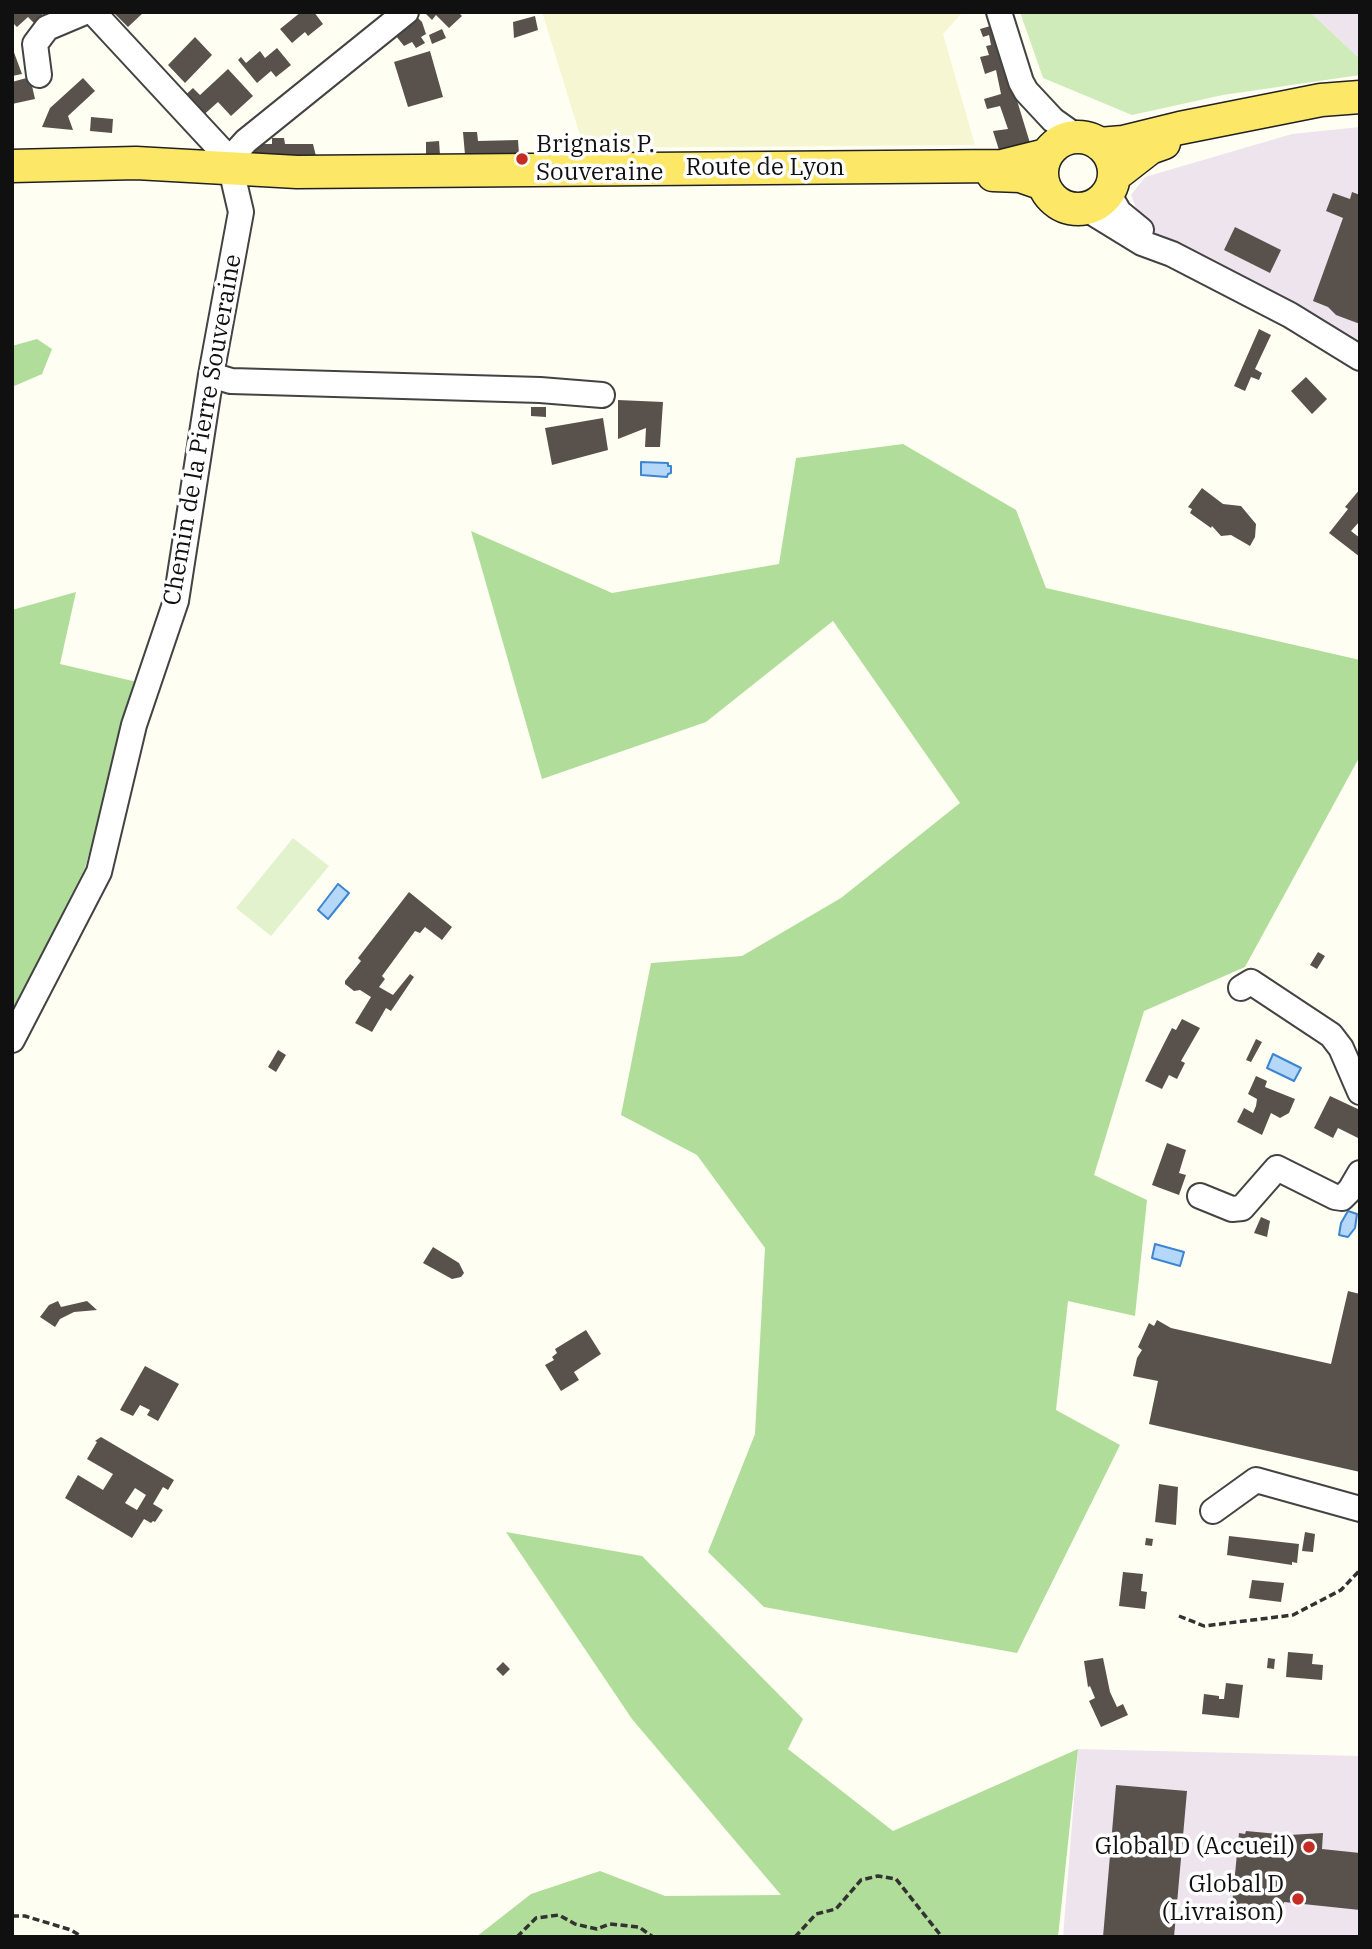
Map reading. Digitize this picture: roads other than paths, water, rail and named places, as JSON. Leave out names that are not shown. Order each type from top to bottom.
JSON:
[{"type":"main road","name":"Route de Lyon","points":[[228,173],[1002,166],[1321,100],[1360,97]]},
{"type":"main road","points":[[1102,192],[1111,159],[1063,154],[1048,194],[1064,207],[1102,192],[1150,148],[1166,142],[1360,108]]},
{"type":"main road","points":[[12,166],[136,163],[228,173]]},
{"type":"main road","points":[[12,184],[228,173]]},
{"type":"street","points":[[39,75],[35,44],[47,29],[85,12]]},
{"type":"street","name":"Chemin de la Pierre Souveraine","points":[[12,1040],[99,872],[134,725],[176,601],[211,375],[240,212],[221,150],[93,12]]},
{"type":"street","points":[[228,173],[236,152],[246,141],[406,12]]},
{"type":"street","points":[[999,12],[1021,82],[1034,102],[1053,120],[1063,154]]},
{"type":"street","points":[[12,154],[90,154],[136,163]]},
{"type":"street","points":[[1102,192],[1142,243],[1172,254],[1290,315],[1360,358]]},
{"type":"street","points":[[211,375],[231,381],[540,390],[602,395]]},
{"type":"street","points":[[1241,988],[1251,982],[1331,1034],[1341,1048],[1360,1092]]},
{"type":"street","points":[[1200,1196],[1221,1206],[1242,1208],[1277,1168],[1342,1198],[1360,1173]]},
{"type":"street","points":[[1213,1511],[1256,1480],[1360,1509]]},
{"type":"water","points":[[641,462],[668,463],[671,473],[667,477],[641,475]]},
{"type":"water","points":[[338,884],[349,893],[328,919],[318,910]]},
{"type":"water","points":[[1273,1054],[1301,1068],[1294,1081],[1267,1068]]},
{"type":"water","points":[[1348,1211],[1357,1214],[1355,1228],[1348,1237],[1339,1235],[1341,1223]]},
{"type":"water","points":[[1155,1244],[1184,1252],[1180,1266],[1152,1258]]},
{"type":"place","name":"Brignais P. Souveraine","points":[[522,159]]},
{"type":"place","name":"Global D (Accueil)","points":[[1309,1847]]},
{"type":"place","name":"Global D (Livraison)","points":[[1298,1899]]}]
